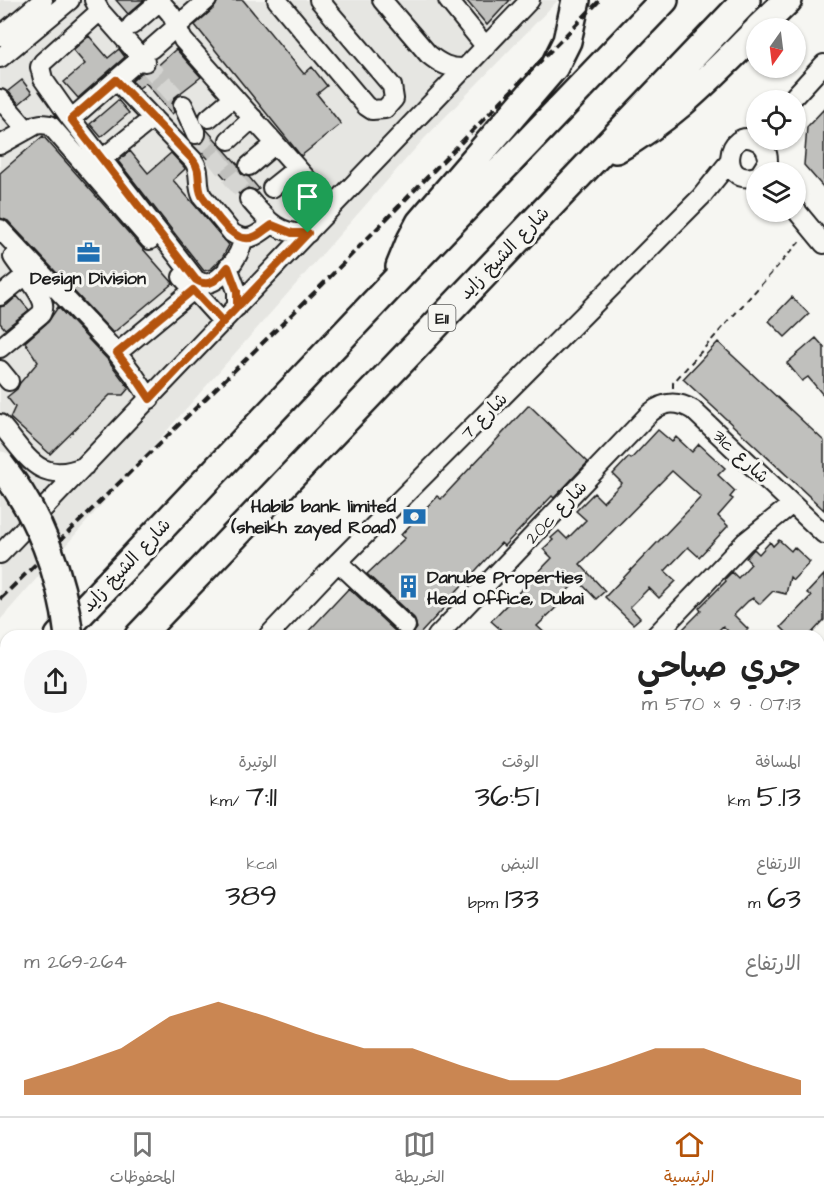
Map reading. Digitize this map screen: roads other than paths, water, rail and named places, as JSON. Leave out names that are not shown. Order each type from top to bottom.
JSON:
[{"type":"highway","points":[[396,279],[403,258],[420,223],[554,67],[567,41],[576,0]]},
{"type":"highway","name":"شارع الشيخ زايد","points":[[65,630],[396,279],[664,0]]},
{"type":"highway","name":"شارع الشيخ زايد","points":[[145,630],[746,0]]},
{"type":"highway","points":[[770,18],[788,0]]},
{"type":"highway","points":[[595,158],[632,139],[667,116],[746,42]]},
{"type":"highway","points":[[0,465],[30,509],[50,553],[63,599],[68,630]]},
{"type":"street","points":[[4,48],[43,0]]},
{"type":"street","points":[[4,48],[70,0]]},
{"type":"street","points":[[132,24],[160,0],[171,14],[183,40],[332,207]]},
{"type":"street","points":[[71,119],[146,56],[207,0]]},
{"type":"street","points":[[277,0],[366,106],[372,110],[385,109],[394,99],[392,86],[319,0]]},
{"type":"street","points":[[291,16],[311,0]]},
{"type":"street","points":[[382,0],[428,54],[451,68],[466,68]]},
{"type":"street","points":[[448,0],[486,47]]},
{"type":"street","points":[[0,554],[530,0]]},
{"type":"street","points":[[146,56],[97,6],[40,67],[43,79],[71,119],[196,280],[205,284],[213,282],[240,252],[243,239]]},
{"type":"street","points":[[4,48],[28,50],[43,62]]},
{"type":"street","points":[[428,54],[437,78],[437,91],[433,101]]},
{"type":"street","points":[[800,90],[824,64]]},
{"type":"street","points":[[116,80],[197,165],[199,190],[202,196],[232,233],[243,239],[257,236],[272,225]]},
{"type":"street","points":[[209,118],[234,97]]},
{"type":"street","points":[[0,99],[27,130]]},
{"type":"street","points":[[183,105],[196,134]]},
{"type":"street","points":[[102,159],[153,118]]},
{"type":"street","points":[[229,140],[253,118]]},
{"type":"street","points":[[0,144],[41,124],[55,128],[223,322]]},
{"type":"street","points":[[746,138],[731,149],[730,161],[735,172],[746,174]]},
{"type":"street","points":[[249,166],[275,144]]},
{"type":"street","name":"شارع 7","points":[[274,630],[338,562],[701,197],[730,161]]},
{"type":"street","points":[[272,188],[297,168]]},
{"type":"street","name":"شارع 7","points":[[701,197],[722,185],[746,178]]},
{"type":"street","points":[[249,199],[272,225],[292,233],[308,233]]},
{"type":"street","points":[[805,222],[824,244]]},
{"type":"street","points":[[0,229],[117,353],[150,399]]},
{"type":"street","points":[[0,242],[26,275],[43,302],[43,311],[0,348]]},
{"type":"street","points":[[228,267],[237,291],[237,307]]},
{"type":"street","points":[[0,296],[26,275]]},
{"type":"street","points":[[117,353],[193,290]]},
{"type":"street","name":"20c شارع","points":[[443,630],[650,413],[656,408],[671,403]]},
{"type":"street","name":"31c شارع","points":[[671,403],[679,403],[693,410],[824,534]]},
{"type":"street","points":[[0,424],[38,467],[52,473],[67,473],[86,465]]},
{"type":"street","points":[[0,483],[14,482],[22,477],[27,469],[28,457]]},
{"type":"street","points":[[661,630],[745,542],[756,527],[788,500]]},
{"type":"street","points":[[338,562],[406,626]]},
{"type":"tunnel","points":[[145,62],[183,105]]},
{"type":"tunnel","points":[[196,134],[249,199]]},
{"type":"railway","points":[[0,599],[322,285],[600,0]]},
{"type":"place","name":"Design Division","points":[[88,252]]},
{"type":"place","name":"Habib bank limited (sheikh zayed Road)","points":[[414,516]]},
{"type":"place","name":"Danube Properties Head Office, Dubai","points":[[409,587]]}]
